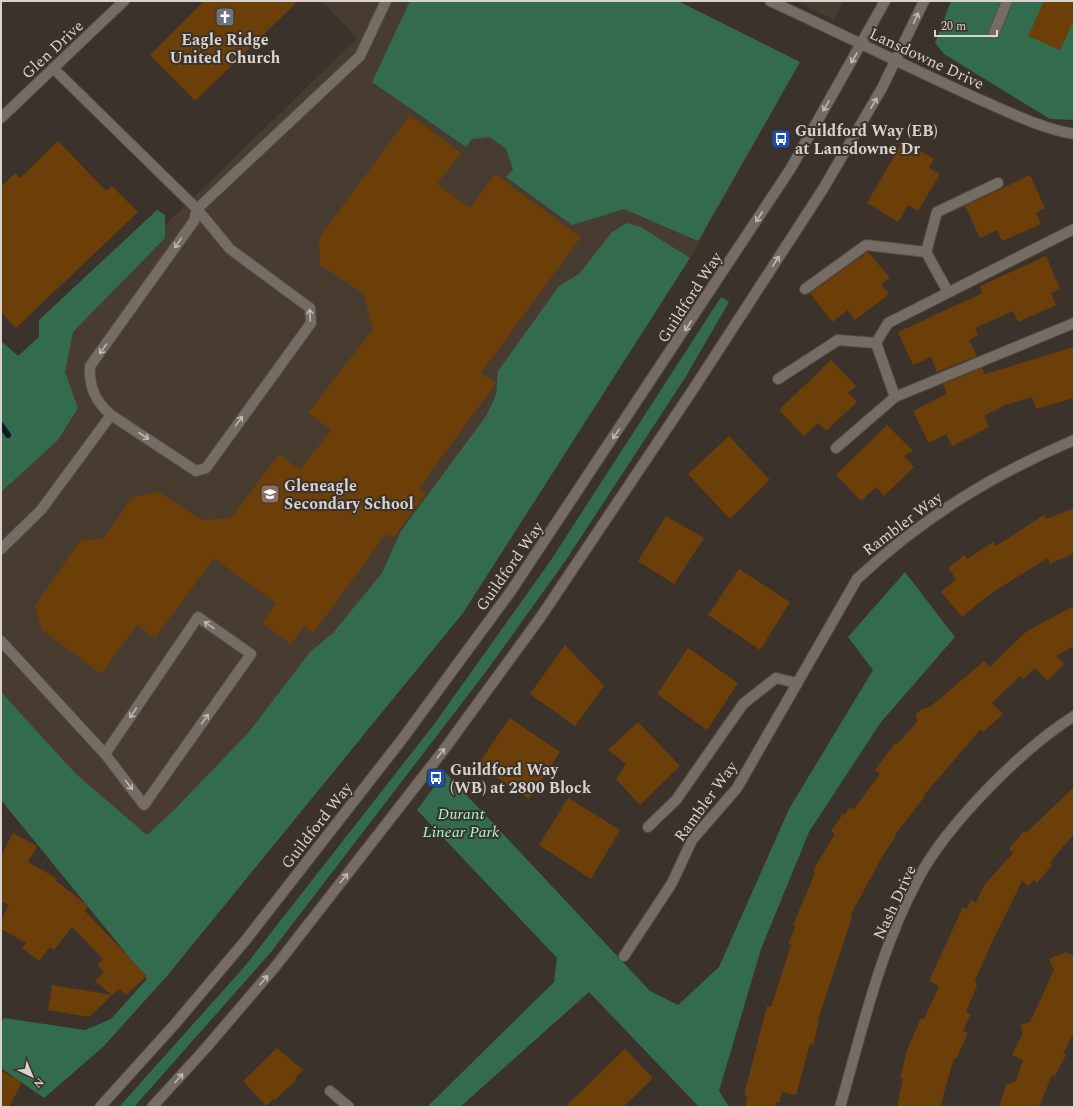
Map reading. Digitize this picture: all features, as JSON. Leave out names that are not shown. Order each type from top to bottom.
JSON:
[{"type":"main road","name":"Glen Drive","points":[[1,118],[124,1]]},
{"type":"main road","points":[[53,68],[197,209],[230,249],[310,308],[311,323],[206,468],[196,471],[111,415],[102,407],[94,395],[89,381],[90,366],[194,221],[197,209],[360,56],[386,1]]},
{"type":"main road","name":"Lansdowne Drive","points":[[770,1],[896,61],[1041,126],[1074,134]]},
{"type":"main road","name":"Guildford Way","points":[[100,1107],[175,1024],[245,941],[403,738],[512,591],[791,168],[885,1]]},
{"type":"main road","points":[[152,1107],[205,1049],[275,967],[443,751],[540,618],[694,388],[823,189],[878,96],[924,1]]},
{"type":"main road","points":[[994,33],[1007,1]]},
{"type":"main road","points":[[948,292],[926,252],[937,212],[998,183]]},
{"type":"main road","points":[[876,343],[888,323],[1074,229]]},
{"type":"main road","points":[[805,289],[866,245],[926,252]]},
{"type":"main road","points":[[836,448],[895,397],[1074,323]]},
{"type":"main road","points":[[778,379],[838,340],[876,343]]},
{"type":"main road","points":[[876,343],[895,397]]},
{"type":"main road","points":[[1,549],[41,510],[111,415]]},
{"type":"main road","name":"Rambler Way","points":[[624,956],[672,883],[692,840],[737,788],[857,579],[889,549],[940,512],[982,485],[1027,460],[1074,440]]},
{"type":"main road","points":[[1,641],[105,754],[144,805],[251,654],[198,617],[105,754]]},
{"type":"main road","name":"Rambler Way","points":[[648,827],[676,800],[743,704],[776,678],[797,683]]},
{"type":"main road","name":"Nash Drive","points":[[840,1107],[875,986],[897,924],[918,878],[945,838],[978,800],[1016,762],[1074,716]]},
{"type":"main road","points":[[330,1090],[349,1107]]},
{"type":"shaded area","name":"Gleneagle Secondary School","points":[[322,1],[678,1],[800,62],[690,258],[463,613],[167,976],[1,800],[1,415],[29,358],[357,38]]},
{"type":"shaded area","points":[[795,1],[843,1],[834,20]]},
{"type":"green space","points":[[410,1],[678,1],[800,62],[698,241],[624,209],[572,225],[506,177],[513,169],[506,149],[490,137],[472,139],[466,147],[372,82]]},
{"type":"green space","points":[[951,1],[1074,1],[1074,120],[1050,119],[944,54],[935,43]]},
{"type":"green space","points":[[157,210],[165,215],[165,238],[73,332],[65,372],[78,408],[58,440],[1,492],[1,341],[18,356],[39,337],[39,320]]},
{"type":"green space","points":[[627,223],[641,227],[690,258],[463,613],[167,976],[103,1047],[44,1098],[1,1068],[1,1022],[4,1018],[85,1030],[111,1019],[147,979],[1,800],[1,692],[76,774],[147,835],[175,809],[248,733],[310,652],[333,633],[382,573],[401,531],[486,416],[496,395],[498,371],[559,286],[579,274],[612,232]]},
{"type":"green space","points":[[721,297],[729,302],[685,378],[566,560],[488,669],[271,952],[134,1107],[119,1107],[245,966],[435,723],[551,560]]},
{"type":"green space","name":"Durant Linear Park","points":[[905,572],[955,637],[881,722],[809,832],[761,949],[719,1091],[729,1107],[699,1107],[589,992],[460,1107],[427,1107],[554,982],[557,958],[417,810],[445,772],[650,991],[678,1005],[719,967],[789,809],[873,670],[848,637]]},
{"type":"building","points":[[204,1],[298,1],[195,101],[150,55]]},
{"type":"building","points":[[1044,1],[1074,1],[1074,20],[1060,50],[1028,36]]},
{"type":"building","points":[[410,115],[461,153],[437,184],[470,208],[495,174],[581,237],[481,373],[496,383],[419,488],[426,493],[393,538],[386,534],[313,633],[304,626],[291,644],[262,623],[276,603],[214,558],[155,638],[137,625],[101,674],[42,630],[35,606],[80,541],[104,538],[132,497],[159,492],[201,520],[231,518],[279,454],[300,470],[331,430],[308,413],[373,329],[363,293],[320,265],[319,238]]},
{"type":"building","points":[[58,141],[106,191],[112,186],[138,212],[16,328],[1,312],[1,187],[15,173],[20,178]]},
{"type":"building","points":[[903,141],[934,159],[929,168],[940,174],[918,211],[908,205],[898,222],[867,203]]},
{"type":"building","points":[[1030,175],[1045,208],[1036,213],[1041,224],[1002,241],[997,230],[980,238],[965,206]]},
{"type":"building","points":[[868,252],[890,278],[881,284],[889,294],[855,320],[848,310],[832,322],[810,293]]},
{"type":"building","points":[[1046,256],[1060,289],[1051,293],[1056,305],[1018,322],[1013,311],[975,328],[978,335],[969,340],[977,356],[937,372],[931,357],[913,365],[898,332],[983,293],[980,286]]},
{"type":"building","points":[[1074,347],[1074,398],[1036,409],[1032,397],[1005,405],[984,416],[989,427],[952,446],[946,434],[929,443],[913,411],[947,394],[943,384],[982,368],[985,374]]},
{"type":"building","points":[[831,360],[856,386],[848,393],[857,402],[826,431],[818,423],[804,436],[779,410]]},
{"type":"building","points":[[887,425],[913,451],[904,456],[914,467],[884,496],[876,487],[861,501],[836,475]]},
{"type":"building","points":[[729,436],[770,480],[730,519],[688,474]]},
{"type":"building","points":[[1074,508],[1074,553],[1050,564],[1048,558],[990,594],[962,617],[941,592],[956,579],[948,568],[964,555],[967,559],[993,542],[996,546],[1044,515],[1046,519]]},
{"type":"building","points":[[666,516],[704,538],[674,584],[638,561]]},
{"type":"building","points":[[739,569],[790,602],[760,650],[708,615]]},
{"type":"building","points":[[1074,606],[1074,646],[1056,656],[1064,664],[1047,681],[1035,668],[1023,679],[1020,676],[992,703],[1003,714],[983,732],[981,729],[924,795],[925,796],[895,835],[896,836],[883,855],[850,916],[852,917],[818,1020],[813,1045],[810,1044],[796,1095],[782,1092],[779,1103],[776,1102],[775,1107],[745,1107],[747,1096],[744,1095],[767,1006],[771,1007],[791,945],[788,944],[796,926],[793,925],[815,873],[813,870],[835,834],[831,831],[850,807],[854,809],[880,774],[875,770],[895,743],[897,744],[917,722],[916,715],[920,710],[930,707],[984,661],[990,667],[1027,631]]},
{"type":"building","points":[[565,645],[604,686],[575,726],[530,694]]},
{"type":"building","points":[[688,648],[738,683],[707,730],[657,694]]},
{"type":"building","points":[[510,718],[560,752],[529,799],[478,764]]},
{"type":"building","points":[[638,722],[680,766],[640,805],[616,779],[626,764],[608,750]]},
{"type":"building","points":[[1074,787],[1074,834],[1049,863],[1052,865],[1037,883],[1034,880],[1028,886],[1022,881],[994,938],[975,980],[977,986],[966,1012],[971,1014],[963,1031],[968,1033],[956,1059],[954,1058],[940,1107],[897,1107],[903,1078],[900,1078],[907,1050],[921,1018],[924,1019],[939,986],[929,981],[963,907],[967,909],[971,900],[976,903],[985,884],[1013,853],[1009,849],[1024,831],[1026,833]]},
{"type":"building","points":[[568,798],[620,830],[591,879],[539,845]]},
{"type":"building","points":[[13,833],[37,846],[28,862],[56,878],[55,880],[88,906],[85,911],[147,976],[126,995],[119,989],[112,995],[95,981],[104,972],[97,965],[103,959],[72,927],[54,950],[50,947],[39,961],[22,948],[26,943],[1,929],[1,920],[9,905],[1,901],[1,856]]},
{"type":"building","points":[[1066,952],[1074,956],[1074,1032],[1063,1054],[1066,1055],[1055,1076],[1052,1075],[1039,1107],[999,1107],[1006,1085],[1016,1081],[1023,1060],[1012,1055],[1023,1033],[1020,1025],[1030,1022],[1054,970],[1049,959]]},
{"type":"building","points":[[52,985],[112,995],[89,1017],[48,1010]]},
{"type":"building","points":[[277,1048],[303,1070],[295,1078],[296,1080],[275,1100],[273,1099],[266,1106],[243,1081]]},
{"type":"building","points":[[625,1049],[653,1078],[623,1107],[565,1107]]},
{"type":"building","points":[[1,1071],[22,1082],[9,1107],[1,1107]]},
{"type":"waterway","points":[[1,425],[8,435]]},
{"type":"place","name":"Eagle Ridge United Church","points":[[225,17]]},
{"type":"place","name":"Guildford Way (EB) at Lansdowne Dr","points":[[781,139]]},
{"type":"place","name":"Gleneagle Secondary School","points":[[270,494]]},
{"type":"place","name":"Guildford Way (WB) at 2800 Block","points":[[436,778]]}]
